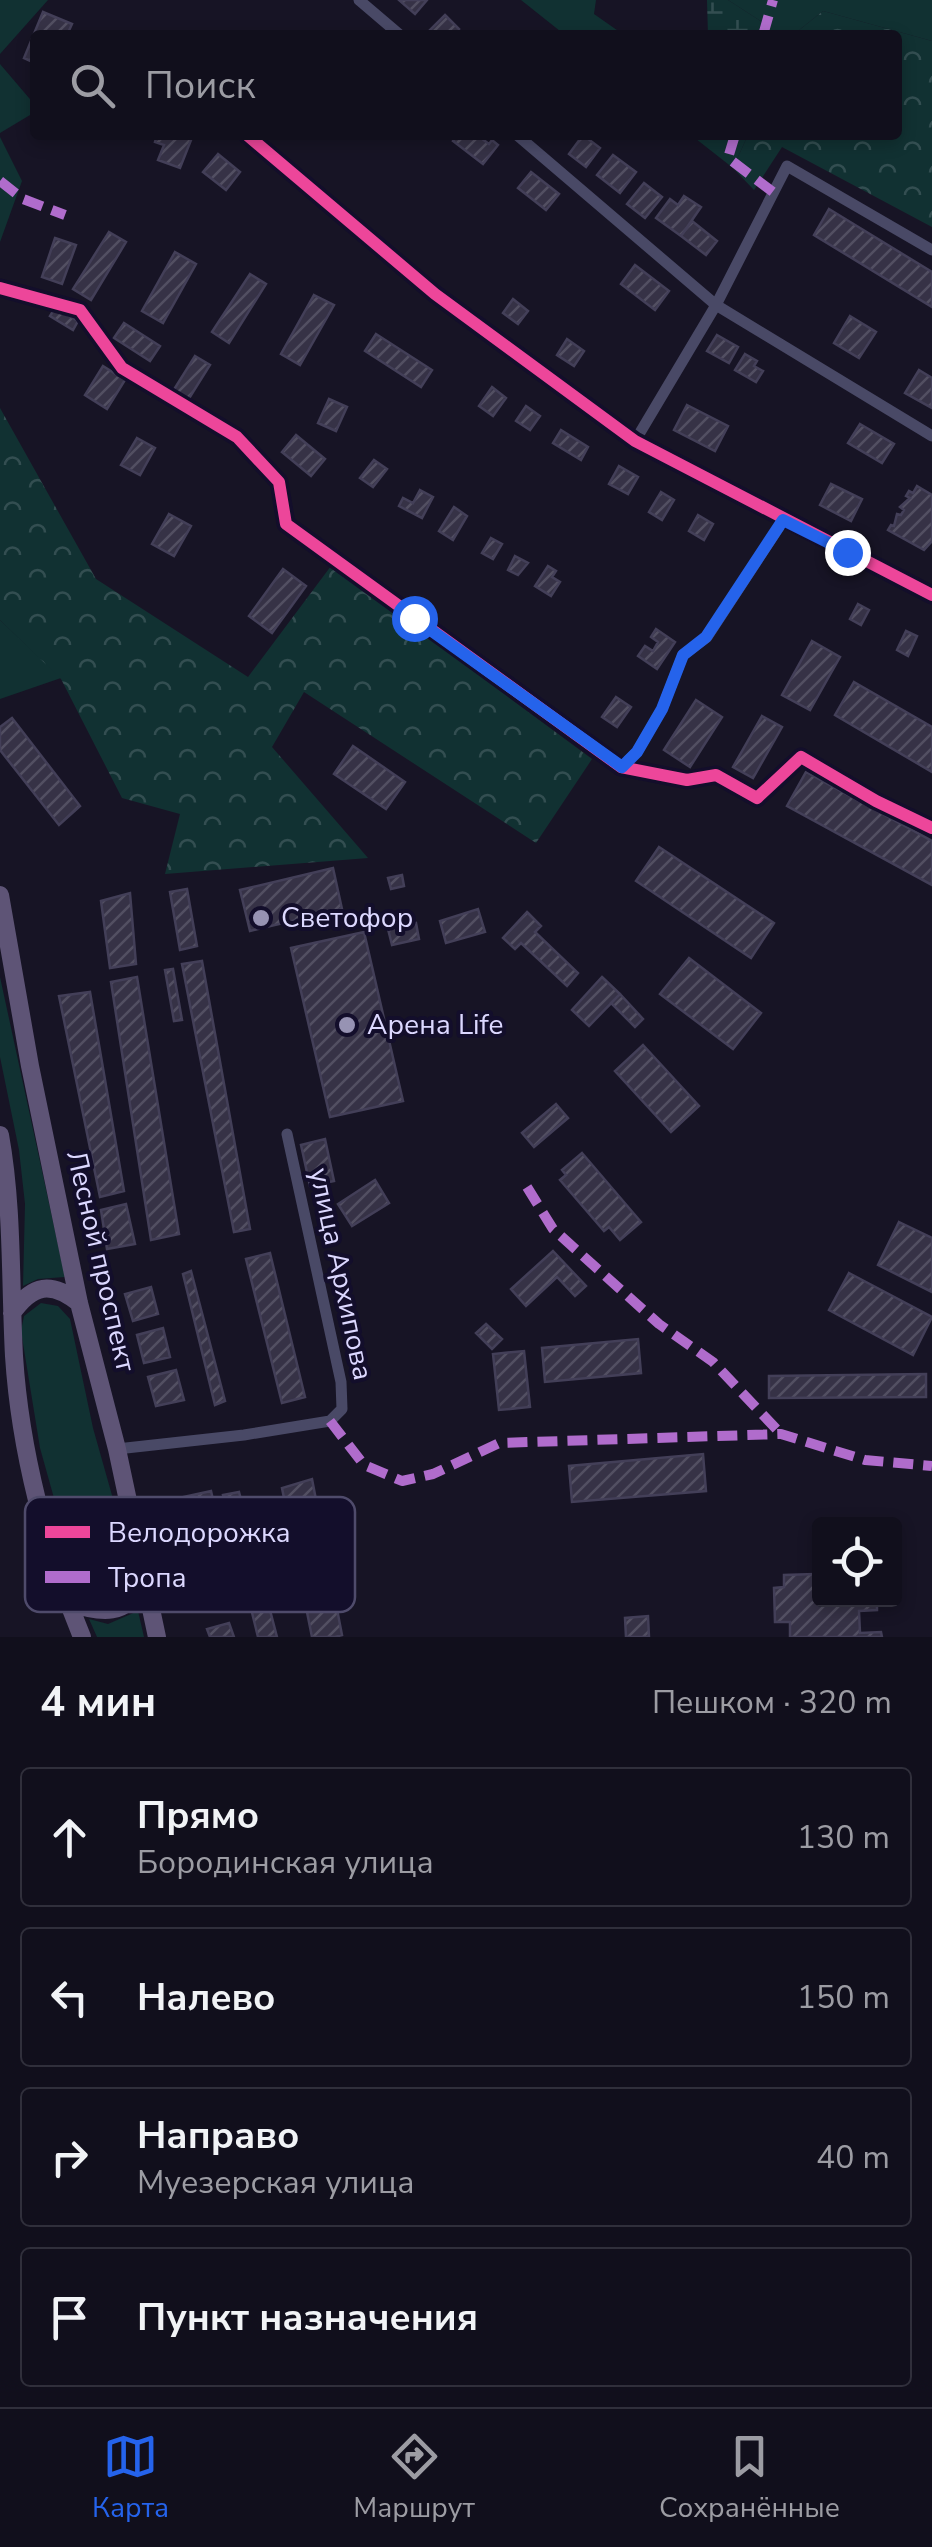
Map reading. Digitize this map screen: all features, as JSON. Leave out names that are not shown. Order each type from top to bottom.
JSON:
[{"type":"main road","name":"Лесной проспект","points":[[0,895],[30,1066],[79,1303],[126,1497]]},
{"type":"main road","points":[[0,1134],[6,1168],[16,1376],[40,1497]]},
{"type":"main road","points":[[12,1313],[24,1296],[42,1288],[63,1290],[79,1303]]},
{"type":"main road","points":[[71,1612],[82,1637]]},
{"type":"main road","name":"Лесной проспект","points":[[152,1612],[157,1637]]},
{"type":"street","points":[[359,0],[394,30]]},
{"type":"street","points":[[253,140],[436,294],[636,441],[932,595]]},
{"type":"street","points":[[523,140],[716,305],[932,436]]},
{"type":"street","points":[[636,441],[716,305],[787,166],[932,250]]},
{"type":"street","points":[[0,288],[80,310],[122,368],[237,437],[279,482],[286,524],[622,767],[687,780],[716,775],[757,798],[801,757],[932,828]]},
{"type":"street","points":[[622,767],[637,752],[662,709],[683,655],[706,637],[783,520]]},
{"type":"street","name":"улица Архипова","points":[[116,1450],[330,1420],[342,1409],[342,1382],[287,1134]]},
{"type":"green space","points":[[0,0],[48,0],[0,54]]},
{"type":"green space","points":[[521,0],[596,0],[594,14],[617,30],[559,30]]},
{"type":"green space","points":[[707,0],[728,0],[762,22],[759,30],[708,30]]},
{"type":"green space","points":[[728,0],[932,0],[932,41],[823,11],[799,30],[759,30],[762,22]]},
{"type":"green space","points":[[823,11],[892,30],[799,30]]},
{"type":"green space","points":[[902,33],[932,41],[932,227],[782,147],[754,190],[733,168],[746,140],[902,140]]},
{"type":"green space","points":[[0,64],[30,99],[30,115],[0,133]]},
{"type":"green space","points":[[0,137],[22,181],[0,242]]},
{"type":"green space","points":[[697,140],[746,140],[733,168]]},
{"type":"green space","points":[[0,408],[96,579],[248,677],[331,566],[592,759],[536,843],[304,692],[272,747],[368,858],[165,874],[180,814],[122,798],[61,679],[0,620]]},
{"type":"green space","points":[[0,620],[61,678],[0,699]]},
{"type":"green space","points":[[0,977],[65,1277],[38,1279],[23,1286],[25,1204],[19,1150],[0,1057]]},
{"type":"green space","points":[[41,1303],[58,1306],[70,1319],[112,1497],[54,1497],[40,1448],[21,1331],[24,1316]]},
{"type":"green space","points":[[138,1612],[144,1637],[97,1637],[89,1619],[108,1624]]},
{"type":"building","points":[[399,0],[427,0],[415,14]]},
{"type":"building","points":[[43,12],[72,24],[69,30],[36,30]]},
{"type":"building","points":[[445,15],[459,29],[458,30],[430,30]]},
{"type":"building","points":[[191,140],[180,168],[158,160],[164,145],[155,142]]},
{"type":"building","points":[[484,140],[489,144],[492,140],[498,145],[483,164],[453,141]]},
{"type":"building","points":[[579,140],[590,140],[600,148],[586,167],[569,154]]},
{"type":"building","points":[[218,154],[240,172],[226,190],[203,172]]},
{"type":"building","points":[[613,155],[636,172],[620,193],[597,175]]},
{"type":"building","points":[[531,172],[559,194],[546,210],[518,188]]},
{"type":"building","points":[[644,183],[662,197],[645,218],[627,204]]},
{"type":"building","points":[[684,196],[701,207],[681,236],[656,218],[670,199],[678,205]]},
{"type":"building","points":[[829,209],[932,272],[932,307],[814,235]]},
{"type":"building","points":[[692,221],[717,241],[706,255],[681,236]]},
{"type":"building","points":[[109,232],[126,242],[91,300],[73,289]]},
{"type":"building","points":[[55,238],[76,245],[62,284],[42,277]]},
{"type":"building","points":[[175,252],[196,264],[163,323],[142,311]]},
{"type":"building","points":[[635,265],[669,291],[655,310],[621,284]]},
{"type":"building","points":[[250,274],[266,284],[229,343],[212,332]]},
{"type":"building","points":[[314,295],[334,305],[300,365],[281,354]]},
{"type":"building","points":[[513,299],[528,311],[518,324],[503,313]]},
{"type":"building","points":[[55,308],[78,321],[73,330],[50,316]]},
{"type":"building","points":[[850,316],[876,332],[859,358],[834,343]]},
{"type":"building","points":[[124,323],[160,346],[150,361],[114,338]]},
{"type":"building","points":[[376,334],[432,370],[421,387],[365,351]]},
{"type":"building","points":[[717,335],[738,347],[729,363],[707,351]]},
{"type":"building","points":[[567,339],[584,351],[574,366],[557,355]]},
{"type":"building","points":[[745,354],[757,361],[754,366],[763,371],[756,382],[735,370]]},
{"type":"building","points":[[195,356],[210,365],[188,400],[173,391]]},
{"type":"building","points":[[103,366],[125,380],[107,409],[85,395]]},
{"type":"building","points":[[919,370],[932,378],[932,408],[905,393]]},
{"type":"building","points":[[492,387],[506,398],[493,416],[479,406]]},
{"type":"building","points":[[329,399],[347,407],[336,431],[318,423]]},
{"type":"building","points":[[687,405],[728,426],[715,451],[674,430]]},
{"type":"building","points":[[526,406],[540,416],[530,430],[516,421]]},
{"type":"building","points":[[860,424],[894,444],[882,463],[848,443]]},
{"type":"building","points":[[561,430],[588,447],[581,460],[553,443]]},
{"type":"building","points":[[296,435],[325,459],[311,476],[282,452]]},
{"type":"building","points":[[137,438],[155,448],[140,475],[121,465]]},
{"type":"building","points":[[374,460],[387,469],[373,487],[360,478]]},
{"type":"building","points":[[619,466],[638,477],[628,494],[609,484]]},
{"type":"building","points":[[831,484],[862,499],[851,521],[820,505]]},
{"type":"building","points":[[917,486],[932,495],[932,541],[924,550],[888,530],[904,510],[900,507],[910,498],[906,496],[909,491],[913,493]]},
{"type":"building","points":[[420,490],[433,497],[422,518],[399,506],[403,498],[413,503]]},
{"type":"building","points":[[661,492],[674,500],[662,520],[649,512]]},
{"type":"building","points":[[454,507],[467,516],[453,540],[439,531]]},
{"type":"building","points":[[169,514],[191,526],[174,556],[152,544]]},
{"type":"building","points":[[698,515],[713,524],[704,540],[689,531]]},
{"type":"building","points":[[491,538],[502,544],[493,559],[482,553]]},
{"type":"building","points":[[515,556],[528,563],[518,575],[508,570]]},
{"type":"building","points":[[548,566],[556,571],[552,577],[560,582],[551,596],[535,586]]},
{"type":"building","points":[[283,569],[306,586],[272,633],[249,616]]},
{"type":"building","points":[[858,604],[869,610],[861,625],[850,619]]},
{"type":"building","points":[[656,629],[675,642],[657,669],[638,656],[645,646],[653,651],[658,642],[651,637]]},
{"type":"building","points":[[906,631],[917,636],[908,656],[897,650]]},
{"type":"building","points":[[812,641],[840,657],[810,710],[782,695]]},
{"type":"building","points":[[854,682],[932,727],[932,772],[835,715]]},
{"type":"building","points":[[616,697],[631,707],[617,727],[602,717]]},
{"type":"building","points":[[696,700],[722,717],[690,767],[664,750]]},
{"type":"building","points":[[762,716],[782,727],[753,778],[733,767]]},
{"type":"building","points":[[12,718],[80,806],[59,825],[0,750],[0,727]]},
{"type":"building","points":[[353,746],[405,782],[386,809],[334,774]]},
{"type":"building","points":[[806,772],[932,841],[932,885],[787,806]]},
{"type":"building","points":[[659,847],[774,923],[751,958],[636,881]]},
{"type":"building","points":[[333,868],[342,909],[250,931],[240,890]]},
{"type":"building","points":[[402,875],[404,886],[391,889],[388,878]]},
{"type":"building","points":[[187,889],[197,946],[180,950],[170,892]]},
{"type":"building","points":[[130,893],[136,964],[110,968],[101,901]]},
{"type":"building","points":[[478,909],[485,932],[446,943],[440,921]]},
{"type":"building","points":[[527,912],[541,926],[535,932],[578,973],[567,986],[521,943],[515,949],[503,938]]},
{"type":"building","points":[[416,923],[419,939],[392,945],[388,929]]},
{"type":"building","name":"Арена Life","points":[[364,932],[403,1101],[330,1117],[291,948]]},
{"type":"building","points":[[689,958],[761,1013],[733,1049],[660,994]]},
{"type":"building","points":[[202,961],[250,1229],[234,1232],[182,964]]},
{"type":"building","points":[[173,969],[182,1020],[174,1021],[165,970]]},
{"type":"building","points":[[137,977],[179,1234],[151,1240],[111,982]]},
{"type":"building","points":[[602,977],[620,994],[589,1026],[572,1010]]},
{"type":"building","points":[[90,992],[124,1191],[100,1197],[59,996]]},
{"type":"building","points":[[620,994],[643,1019],[635,1027],[611,1003]]},
{"type":"building","points":[[643,1045],[699,1106],[671,1132],[615,1071]]},
{"type":"building","points":[[556,1104],[568,1118],[534,1147],[522,1133]]},
{"type":"building","points":[[325,1139],[334,1181],[310,1186],[301,1145]]},
{"type":"building","points":[[582,1153],[641,1222],[620,1240],[609,1227],[604,1231],[560,1180],[566,1175],[562,1170]]},
{"type":"building","points":[[375,1180],[389,1203],[352,1226],[338,1204]]},
{"type":"building","points":[[126,1204],[135,1244],[107,1249],[101,1210]]},
{"type":"building","points":[[899,1222],[932,1238],[932,1292],[878,1265]]},
{"type":"building","points":[[553,1251],[586,1286],[575,1296],[557,1277],[526,1306],[511,1289]]},
{"type":"building","points":[[270,1253],[305,1397],[282,1403],[246,1259]]},
{"type":"building","points":[[191,1271],[225,1401],[215,1405],[183,1274]]},
{"type":"building","points":[[849,1273],[932,1317],[913,1355],[829,1310]]},
{"type":"building","points":[[151,1287],[158,1314],[133,1321],[125,1294]]},
{"type":"building","points":[[486,1324],[502,1339],[492,1349],[476,1333]]},
{"type":"building","points":[[163,1328],[170,1357],[144,1363],[137,1335]]},
{"type":"building","points":[[638,1339],[641,1373],[545,1382],[542,1348]]},
{"type":"building","points":[[524,1351],[530,1407],[499,1410],[493,1354]]},
{"type":"building","points":[[176,1370],[184,1400],[156,1406],[148,1377]]},
{"type":"building","points":[[926,1374],[926,1397],[769,1398],[769,1376]]},
{"type":"building","points":[[703,1454],[706,1491],[572,1502],[569,1466]]},
{"type":"building","points":[[312,1479],[315,1497],[284,1497],[282,1488]]},
{"type":"building","points":[[211,1491],[212,1497],[184,1497]]},
{"type":"building","points":[[812,1574],[812,1607],[877,1607],[859,1611],[860,1633],[881,1632],[882,1637],[790,1637],[790,1622],[775,1622],[774,1588],[784,1587],[784,1575]]},
{"type":"building","points":[[252,1612],[270,1612],[277,1637],[258,1637]]},
{"type":"building","points":[[307,1612],[338,1612],[342,1635],[312,1637]]},
{"type":"building","points":[[648,1616],[649,1637],[626,1637],[625,1618]]},
{"type":"building","points":[[229,1623],[234,1637],[210,1637],[207,1629]]},
{"type":"marked path","points":[[764,30],[773,0]]},
{"type":"marked path","points":[[733,140],[728,158],[773,192]]},
{"type":"marked path","points":[[0,181],[23,199],[65,215]]},
{"type":"marked path","points":[[527,1187],[553,1229],[659,1324],[713,1362],[781,1434]]},
{"type":"marked path","points":[[330,1421],[364,1465],[402,1481],[433,1474],[499,1443],[781,1434],[865,1460],[932,1466]]},
{"type":"cycle path","points":[[253,140],[435,294],[635,441],[932,595]]},
{"type":"cycle path","points":[[0,288],[80,310],[122,368],[237,437],[279,482],[286,524],[621,767],[687,780],[716,775],[757,798],[801,757],[932,828]]},
{"type":"place","name":"Светофор","points":[[261,918]]},
{"type":"place","name":"Арена Life","points":[[347,1025]]},
{"type":"route","points":[[414,618],[622,767],[637,752],[662,709],[683,655],[706,637],[783,520],[847,552]]}]
